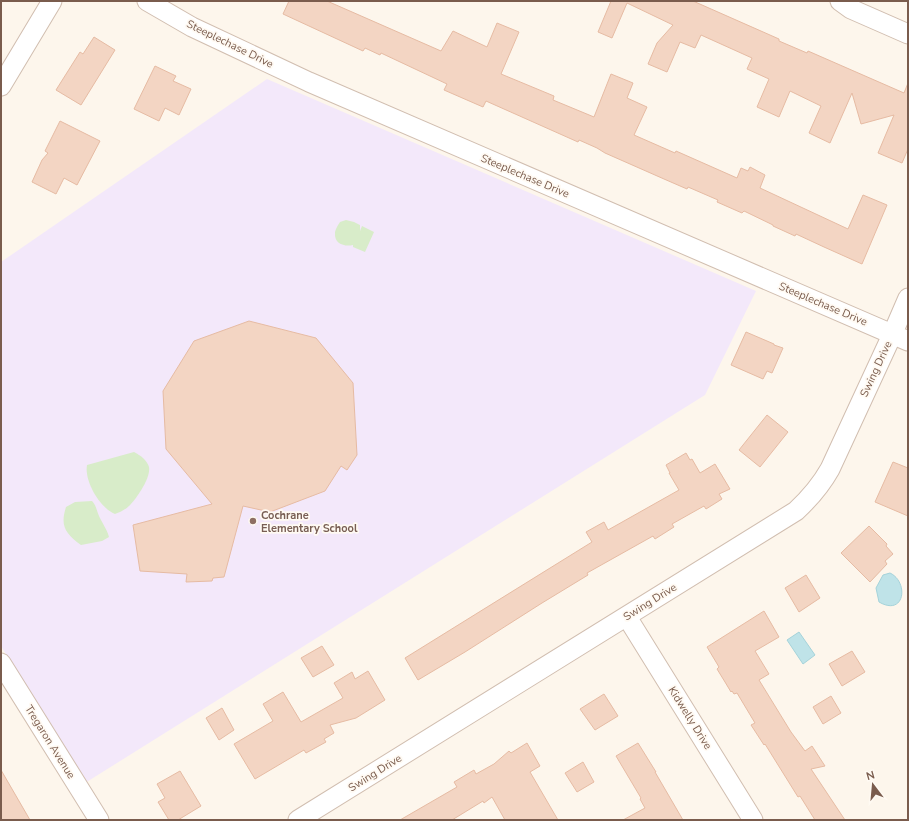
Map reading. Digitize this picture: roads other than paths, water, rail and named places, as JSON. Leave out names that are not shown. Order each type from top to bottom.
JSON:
[{"type":"street","points":[[1,86],[52,1]]},
{"type":"street","name":"Steeplechase Drive","points":[[147,1],[192,27],[309,82],[900,338]]},
{"type":"street","points":[[840,1],[851,9],[908,34]]},
{"type":"street","name":"Swing Drive","points":[[298,820],[796,511],[810,498],[822,483],[900,338],[908,298]]},
{"type":"street","name":"Kidwelly Drive","points":[[627,617],[753,820]]},
{"type":"street","name":"Tregaron Avenue","points":[[1,663],[99,820]]},
{"type":"water","points":[[890,573],[896,577],[902,590],[899,602],[894,605],[879,602],[876,588],[883,575]]},
{"type":"water","points":[[799,632],[815,655],[803,664],[787,640]]},
{"type":"place","name":"Cochrane Elementary School","points":[[253,521]]}]
